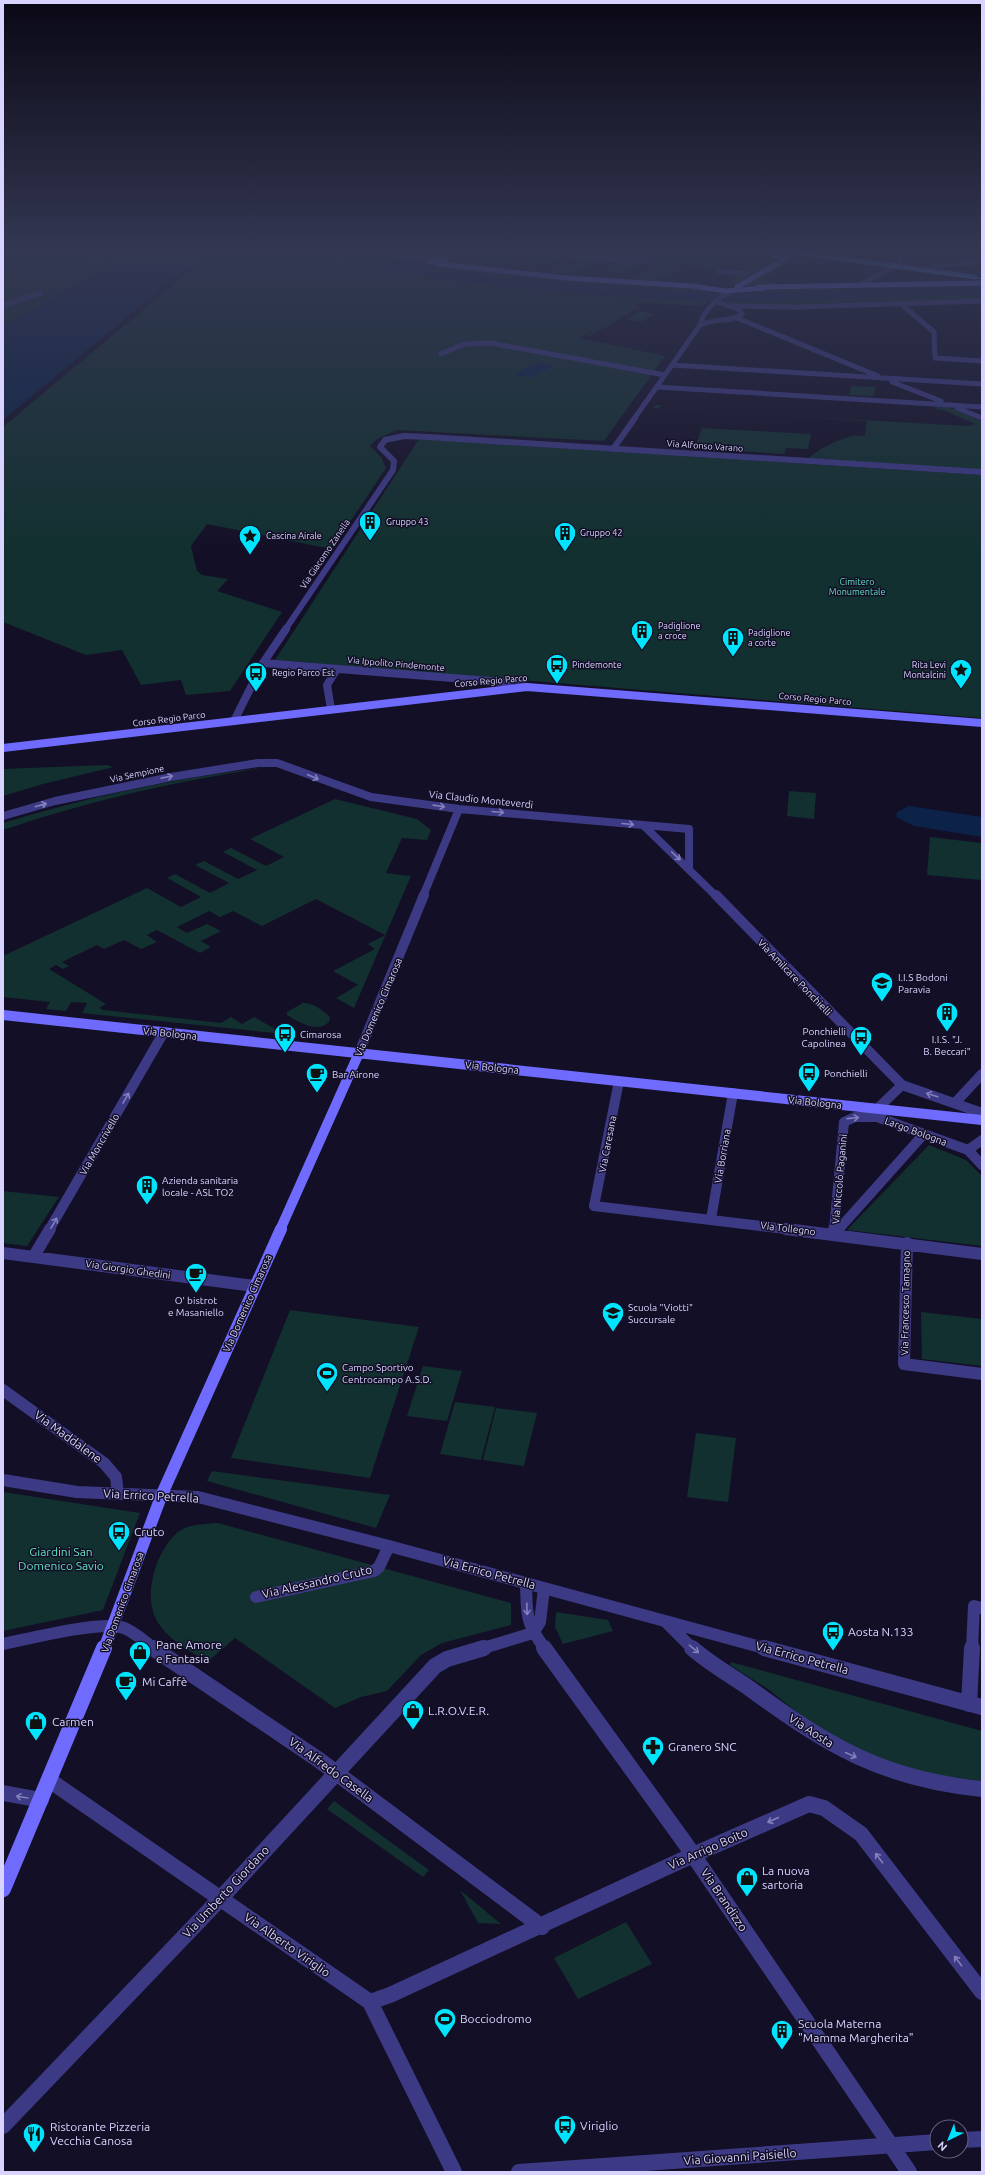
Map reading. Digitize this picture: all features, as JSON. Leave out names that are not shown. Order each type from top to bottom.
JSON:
[{"type":"street","points":[[441,354],[447,352]]},
{"type":"street","points":[[540,352],[665,375]]},
{"type":"street","points":[[613,449],[681,352]]},
{"type":"street","points":[[819,352],[982,418]]},
{"type":"street","points":[[935,352],[935,358],[982,361]]},
{"type":"street","points":[[672,365],[982,384]]},
{"type":"street","points":[[657,386],[982,407]]},
{"type":"street","name":"Via Giacomo Zanella","points":[[234,721],[263,663],[393,470],[395,464],[382,450],[380,444],[385,440],[397,437],[428,437]]},
{"type":"street","name":"Via Alfonso Varano","points":[[428,437],[982,472]]},
{"type":"street","name":"Via Ippolito Pindemonte","points":[[263,663],[502,682],[527,687]]},
{"type":"street","points":[[331,709],[327,685],[337,668]]},
{"type":"street","name":"Corso Regio Parco","points":[[3,748],[527,687],[982,723]]},
{"type":"street","name":"Via Sempione","points":[[3,816],[55,801],[171,777],[258,763],[277,763]]},
{"type":"street","name":"Via Claudio Monteverdi","points":[[277,763],[295,768],[340,787],[371,797],[459,809],[689,829],[689,868]]},
{"type":"street","name":"Via Domenico Cimarosa","points":[[3,1889],[113,1626],[162,1494],[358,1053],[459,809]]},
{"type":"street","name":"Via Amilcare Ponchielli","points":[[643,825],[689,868],[902,1085]]},
{"type":"street","name":"Via Bologna","points":[[3,1015],[733,1093],[877,1113],[982,1120]]},
{"type":"street","name":"Via Moncrivello","points":[[34,1256],[164,1032]]},
{"type":"street","points":[[955,1102],[982,1074]]},
{"type":"street","name":"Via Caresana","points":[[594,1206],[619,1081]]},
{"type":"street","points":[[902,1085],[955,1102],[982,1113]]},
{"type":"street","name":"Largo Bologna","points":[[902,1085],[877,1113],[923,1135],[968,1150]]},
{"type":"street","name":"Via Borriana","points":[[711,1219],[733,1093]]},
{"type":"street","name":"Via Niccolò Paganini","points":[[834,1234],[844,1122],[854,1118],[877,1113]]},
{"type":"street","name":"Via Niccolò Paganini","points":[[834,1234],[923,1135]]},
{"type":"street","points":[[982,1140],[968,1150],[982,1164]]},
{"type":"street","name":"Via Tollegno","points":[[594,1206],[907,1243],[982,1254]]},
{"type":"street","name":"Via Francesco Tamagno","points":[[907,1243],[904,1364],[982,1374]]},
{"type":"street","name":"Via Giorgio Ghedini","points":[[3,1253],[254,1286]]},
{"type":"street","name":"Via Maddalene","points":[[3,1390],[104,1463],[116,1477],[118,1494]]},
{"type":"street","name":"Via Errico Petrella","points":[[3,1480],[77,1492],[162,1494],[198,1497],[389,1546],[976,1706],[974,1606],[982,1608]]},
{"type":"street","name":"Via Alessandro Cruto","points":[[256,1597],[374,1571],[379,1567],[389,1546]]},
{"type":"street","name":"Via Brandizzo","points":[[526,1583],[527,1620],[533,1633],[693,1855],[909,2172]]},
{"type":"street","points":[[533,1633],[540,1622],[544,1588]]},
{"type":"street","name":"Via Aosta","points":[[666,1622],[699,1654],[806,1728],[845,1752],[896,1772],[934,1783],[982,1788]]},
{"type":"street","points":[[3,1644],[59,1633],[113,1626]]},
{"type":"street","name":"Via Alfredo Casella","points":[[113,1626],[124,1628],[336,1773],[542,1926]]},
{"type":"street","name":"Via Umberto Giordano","points":[[3,2126],[220,1899],[435,1666],[447,1658],[533,1633]]},
{"type":"street","name":"Via Alberto Viriglio","points":[[49,1780],[370,2002],[454,2172]]},
{"type":"street","points":[[3,1793],[41,1800]]},
{"type":"street","name":"Via Arrigo Boito","points":[[370,2002],[390,1996],[693,1855],[809,1804],[824,1808],[861,1834],[982,1992]]},
{"type":"street","points":[[969,2140],[982,2139]]},
{"type":"street","name":"Via Giovanni Paisiello","points":[[519,2172],[929,2143]]},
{"type":"green space","points":[[93,352],[644,352],[665,356],[604,441],[397,430],[377,439],[370,446],[381,457],[386,468],[332,549],[207,524],[191,546],[197,571],[202,575],[228,579],[217,591],[282,612],[230,691],[186,695],[181,680],[141,685],[122,650],[86,655],[3,622],[3,427]]},
{"type":"green space","points":[[851,386],[876,387],[874,396],[849,395]]},
{"type":"green space","points":[[656,405],[661,405],[659,408],[653,408]]},
{"type":"green space","points":[[935,406],[948,407],[982,421],[982,470],[809,459],[822,448],[836,442],[849,437],[865,436],[867,421],[749,414],[968,426],[975,424],[943,410],[935,409]]},
{"type":"green space","points":[[660,408],[749,414],[662,409]]},
{"type":"green space","points":[[702,428],[811,434],[808,449],[786,448],[784,454],[695,448]]},
{"type":"green space","name":"Cimitero Monumentale","points":[[419,439],[982,475],[982,718],[275,660]]},
{"type":"green space","points":[[106,765],[114,767],[43,784],[3,796],[3,769]]},
{"type":"green space","points":[[268,767],[134,792],[68,809],[3,830],[3,823],[101,796],[168,782]]},
{"type":"green space","points":[[789,791],[816,793],[814,819],[787,816]]},
{"type":"green space","points":[[335,799],[417,819],[431,830],[427,840],[402,838],[386,873],[411,876],[354,1008],[336,998],[358,985],[333,971],[375,949],[368,944],[385,935],[316,899],[262,926],[233,911],[220,917],[209,911],[177,927],[187,933],[207,924],[221,931],[201,941],[211,947],[200,953],[157,930],[147,935],[157,942],[141,949],[124,940],[104,949],[97,945],[62,962],[69,966],[63,969],[56,965],[49,969],[106,1004],[99,1008],[103,1010],[221,1023],[231,1017],[242,1024],[254,1017],[284,1034],[82,1013],[87,1003],[71,1002],[66,1011],[46,1009],[50,1002],[3,997],[3,956],[147,888],[181,907],[201,897],[167,878],[175,874],[210,893],[229,883],[195,865],[204,861],[238,879],[257,870],[223,852],[231,848],[266,866],[284,857],[250,839]]},
{"type":"green space","points":[[930,837],[982,843],[982,880],[927,875]]},
{"type":"green space","points":[[303,1003],[311,1004],[321,1009],[330,1017],[329,1022],[319,1027],[313,1027],[297,1021],[287,1015],[287,1012]]},
{"type":"green space","points":[[929,1145],[966,1160],[982,1176],[982,1246],[847,1230]]},
{"type":"green space","points":[[3,1191],[59,1197],[27,1246],[3,1243]]},
{"type":"green space","name":"Campo Sportivo Centrocampo A.S.D.","points":[[290,1310],[419,1327],[370,1478],[231,1458]]},
{"type":"green space","points":[[921,1312],[982,1319],[982,1366],[922,1359]]},
{"type":"green space","points":[[423,1366],[462,1371],[447,1421],[407,1416]]},
{"type":"green space","points":[[455,1402],[495,1407],[481,1460],[440,1454]]},
{"type":"green space","points":[[496,1408],[537,1413],[524,1466],[483,1460]]},
{"type":"green space","points":[[696,1433],[736,1438],[728,1502],[687,1497]]},
{"type":"green space","points":[[212,1471],[390,1495],[376,1528],[207,1481]]},
{"type":"green space","name":"Giardini San Domenico Savio","points":[[3,1492],[140,1513],[103,1610],[3,1631]]},
{"type":"green space","points":[[218,1523],[511,1603],[511,1625],[442,1643],[421,1655],[387,1691],[361,1697],[335,1708],[235,1638],[207,1662],[178,1644],[160,1626],[152,1609],[151,1586],[163,1551],[181,1530],[196,1525]]},
{"type":"green space","points":[[556,1612],[608,1620],[613,1631],[563,1644],[555,1627]]},
{"type":"green space","points":[[731,1662],[982,1731],[982,1781],[929,1774],[876,1757],[822,1732],[768,1689],[730,1665]]},
{"type":"green space","points":[[334,1801],[429,1870],[423,1877],[327,1809]]},
{"type":"green space","points":[[460,1890],[501,1924],[478,1923]]},
{"type":"green space","points":[[626,1922],[652,1964],[578,1999],[554,1958]]},
{"type":"water","points":[[3,352],[86,352],[3,420]]},
{"type":"water","points":[[537,363],[554,366],[530,378],[513,375]]},
{"type":"water","points":[[909,806],[982,817],[982,837],[914,826],[896,817],[897,812]]},
{"type":"place","name":"Gruppo 43","points":[[370,542]]},
{"type":"place","name":"Gruppo 42","points":[[565,552]]},
{"type":"place","name":"Cascina Airale","points":[[250,556]]},
{"type":"place","name":"Padiglione a croce","points":[[642,650]]},
{"type":"place","name":"Padiglione a corte","points":[[733,658]]},
{"type":"place","name":"Pindemonte","points":[[557,684]]},
{"type":"place","name":"Rita Levi Montalcini","points":[[961,690]]},
{"type":"place","name":"Regio Parco Est","points":[[256,692]]},
{"type":"place","name":"I.I.S Bodoni Paravia","points":[[882,1002]]},
{"type":"place","name":"I.I.S. \"J. B. Beccari\"","points":[[947,1032]]},
{"type":"place","name":"Cimarosa","points":[[285,1054]]},
{"type":"place","name":"Ponchielli Capolinea","points":[[861,1056]]},
{"type":"place","name":"Ponchielli","points":[[809,1092]]},
{"type":"place","name":"Bar Airone","points":[[317,1094]]},
{"type":"place","name":"Azienda sanitaria locale - ASL TO2","points":[[147,1206]]},
{"type":"place","name":"O' bistrot e Masaniello","points":[[196,1294]]},
{"type":"place","name":"Scuola \"Viotti\" Succursale","points":[[613,1332]]},
{"type":"place","name":"Campo Sportivo Centrocampo A.S.D.","points":[[327,1392]]},
{"type":"place","name":"Cruto","points":[[119,1552]]},
{"type":"place","name":"Aosta N.133","points":[[833,1652]]},
{"type":"place","name":"Pane Amore e Fantasia","points":[[140,1672]]},
{"type":"place","name":"Mi Caffè","points":[[126,1702]]},
{"type":"place","name":"L.R.O.V.E.R.","points":[[413,1730]]},
{"type":"place","name":"Carmen","points":[[36,1742]]},
{"type":"place","name":"Granero SNC","points":[[653,1766]]},
{"type":"place","name":"La nuova sartoria","points":[[747,1898]]},
{"type":"place","name":"Bocciodromo","points":[[445,2038]]},
{"type":"place","name":"Scuola Materna \"Mamma Margherita\"","points":[[782,2050]]},
{"type":"place","name":"Viriglio","points":[[565,2146]]},
{"type":"place","name":"Ristorante Pizzeria Vecchia Canosa","points":[[34,2154]]}]
